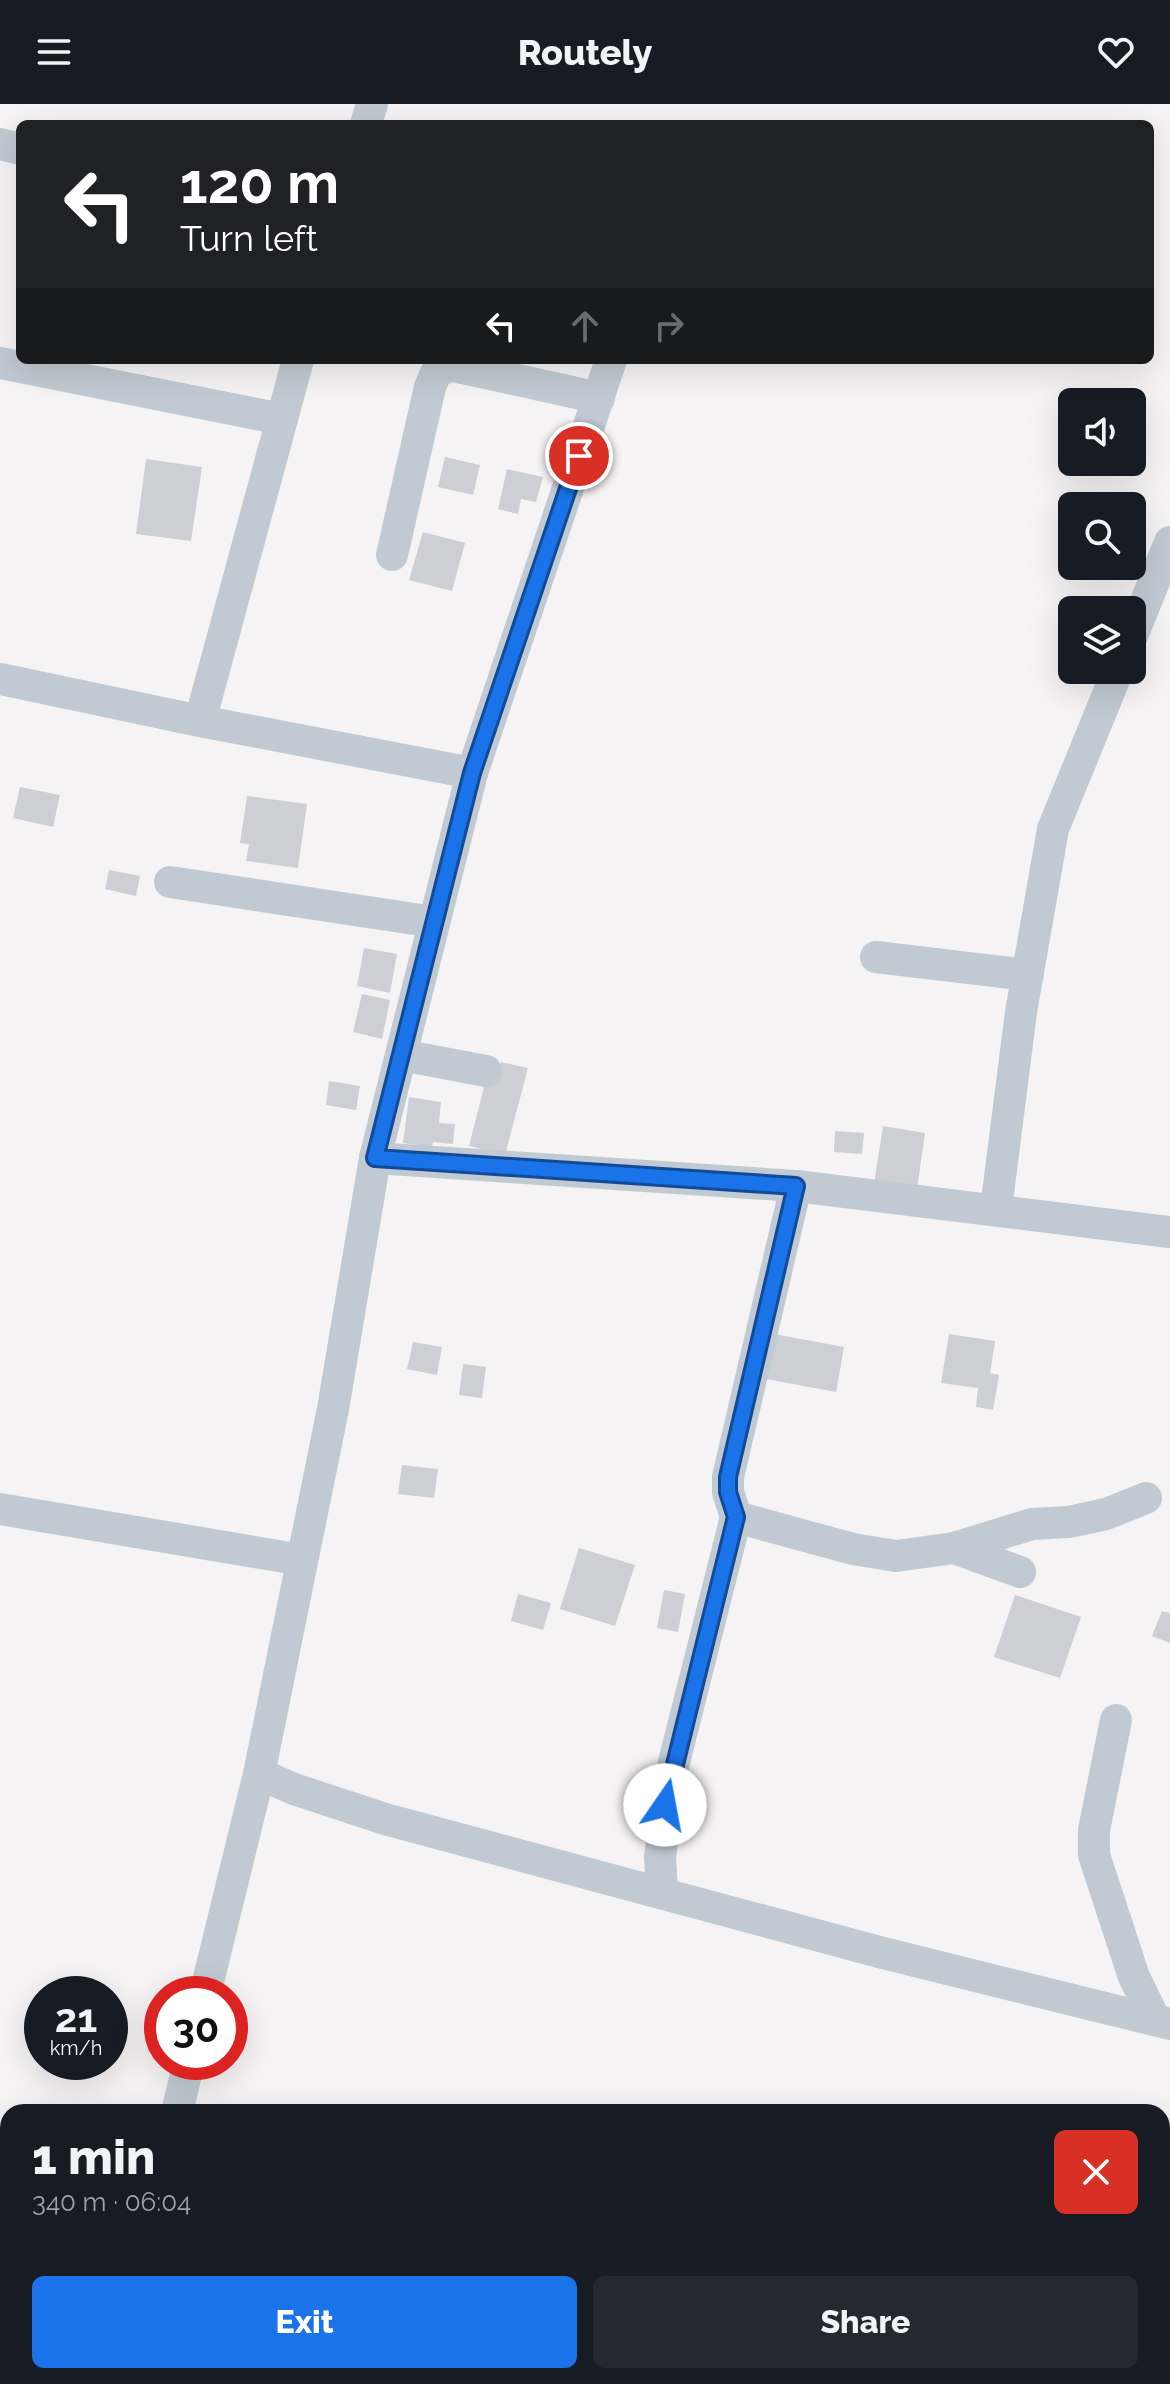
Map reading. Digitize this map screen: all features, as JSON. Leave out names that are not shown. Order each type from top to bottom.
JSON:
[{"type":"street","points":[[0,363],[282,419]]},
{"type":"street","points":[[200,721],[297,364]]},
{"type":"street","points":[[209,1976],[259,1774],[333,1409],[375,1158],[472,773],[610,364]]},
{"type":"street","points":[[392,555],[430,387],[436,373],[449,365],[599,398]]},
{"type":"street","points":[[1146,601],[1170,542]]},
{"type":"street","points":[[0,679],[472,773]]},
{"type":"street","points":[[996,1209],[1028,975],[1053,829],[1112,684]]},
{"type":"street","points":[[170,882],[434,922]]},
{"type":"street","points":[[876,957],[1028,975]]},
{"type":"street","points":[[401,1055],[486,1071]]},
{"type":"street","points":[[375,1158],[796,1186],[1170,1232]]},
{"type":"street","points":[[662,1892],[661,1841],[670,1778],[736,1517],[728,1492],[728,1477],[796,1186]]},
{"type":"street","points":[[736,1517],[853,1549],[896,1556],[954,1548],[1032,1524],[1069,1522],[1106,1514],[1146,1498]]},
{"type":"street","points":[[0,1509],[302,1560]]},
{"type":"street","points":[[954,1548],[1020,1572]]},
{"type":"street","points":[[1116,1720],[1094,1830],[1094,1855],[1134,1977],[1163,2022]]},
{"type":"street","points":[[259,1774],[385,1819],[883,1953],[1163,2022]]},
{"type":"street","points":[[179,2104],[185,2080]]},
{"type":"building","points":[[445,457],[480,465],[473,495],[438,487]]},
{"type":"building","points":[[146,459],[202,467],[191,541],[136,534]]},
{"type":"building","points":[[507,469],[543,477],[536,502],[521,499],[518,514],[498,509]]},
{"type":"building","points":[[423,532],[465,543],[452,591],[409,580]]},
{"type":"building","points":[[20,787],[60,795],[53,827],[13,818]]},
{"type":"building","points":[[247,796],[307,804],[298,868],[246,861],[249,844],[240,843]]},
{"type":"building","points":[[109,870],[140,876],[136,896],[105,889]]},
{"type":"building","points":[[364,948],[397,954],[390,993],[357,986]]},
{"type":"building","points":[[362,994],[390,1000],[382,1039],[353,1032]]},
{"type":"building","points":[[501,1062],[528,1068],[505,1155],[469,1146],[486,1079],[496,1083]]},
{"type":"building","points":[[329,1081],[360,1086],[356,1110],[326,1105]]},
{"type":"building","points":[[409,1097],[441,1102],[439,1123],[455,1124],[453,1144],[433,1142],[432,1147],[403,1143]]},
{"type":"building","points":[[883,1126],[925,1133],[916,1196],[873,1190]]},
{"type":"building","points":[[835,1131],[864,1133],[862,1154],[834,1152]]},
{"type":"building","points":[[774,1334],[844,1347],[836,1392],[766,1379]]},
{"type":"building","points":[[949,1334],[995,1341],[990,1373],[999,1375],[993,1410],[976,1407],[978,1388],[941,1383]]},
{"type":"building","points":[[413,1342],[442,1347],[437,1375],[407,1369]]},
{"type":"building","points":[[463,1364],[486,1367],[482,1398],[459,1395]]},
{"type":"building","points":[[402,1465],[438,1469],[434,1498],[398,1494]]},
{"type":"building","points":[[579,1548],[635,1565],[615,1626],[560,1609]]},
{"type":"building","points":[[664,1590],[685,1594],[678,1632],[657,1628]]},
{"type":"building","points":[[518,1594],[551,1603],[543,1630],[511,1621]]},
{"type":"building","points":[[1015,1595],[1081,1617],[1060,1678],[994,1657]]},
{"type":"building","points":[[1162,1611],[1170,1613],[1170,1643],[1152,1636]]},
{"type":"route","points":[[579,456],[472,773],[375,1158],[796,1186],[728,1477],[728,1492],[736,1517],[665,1805]]}]
